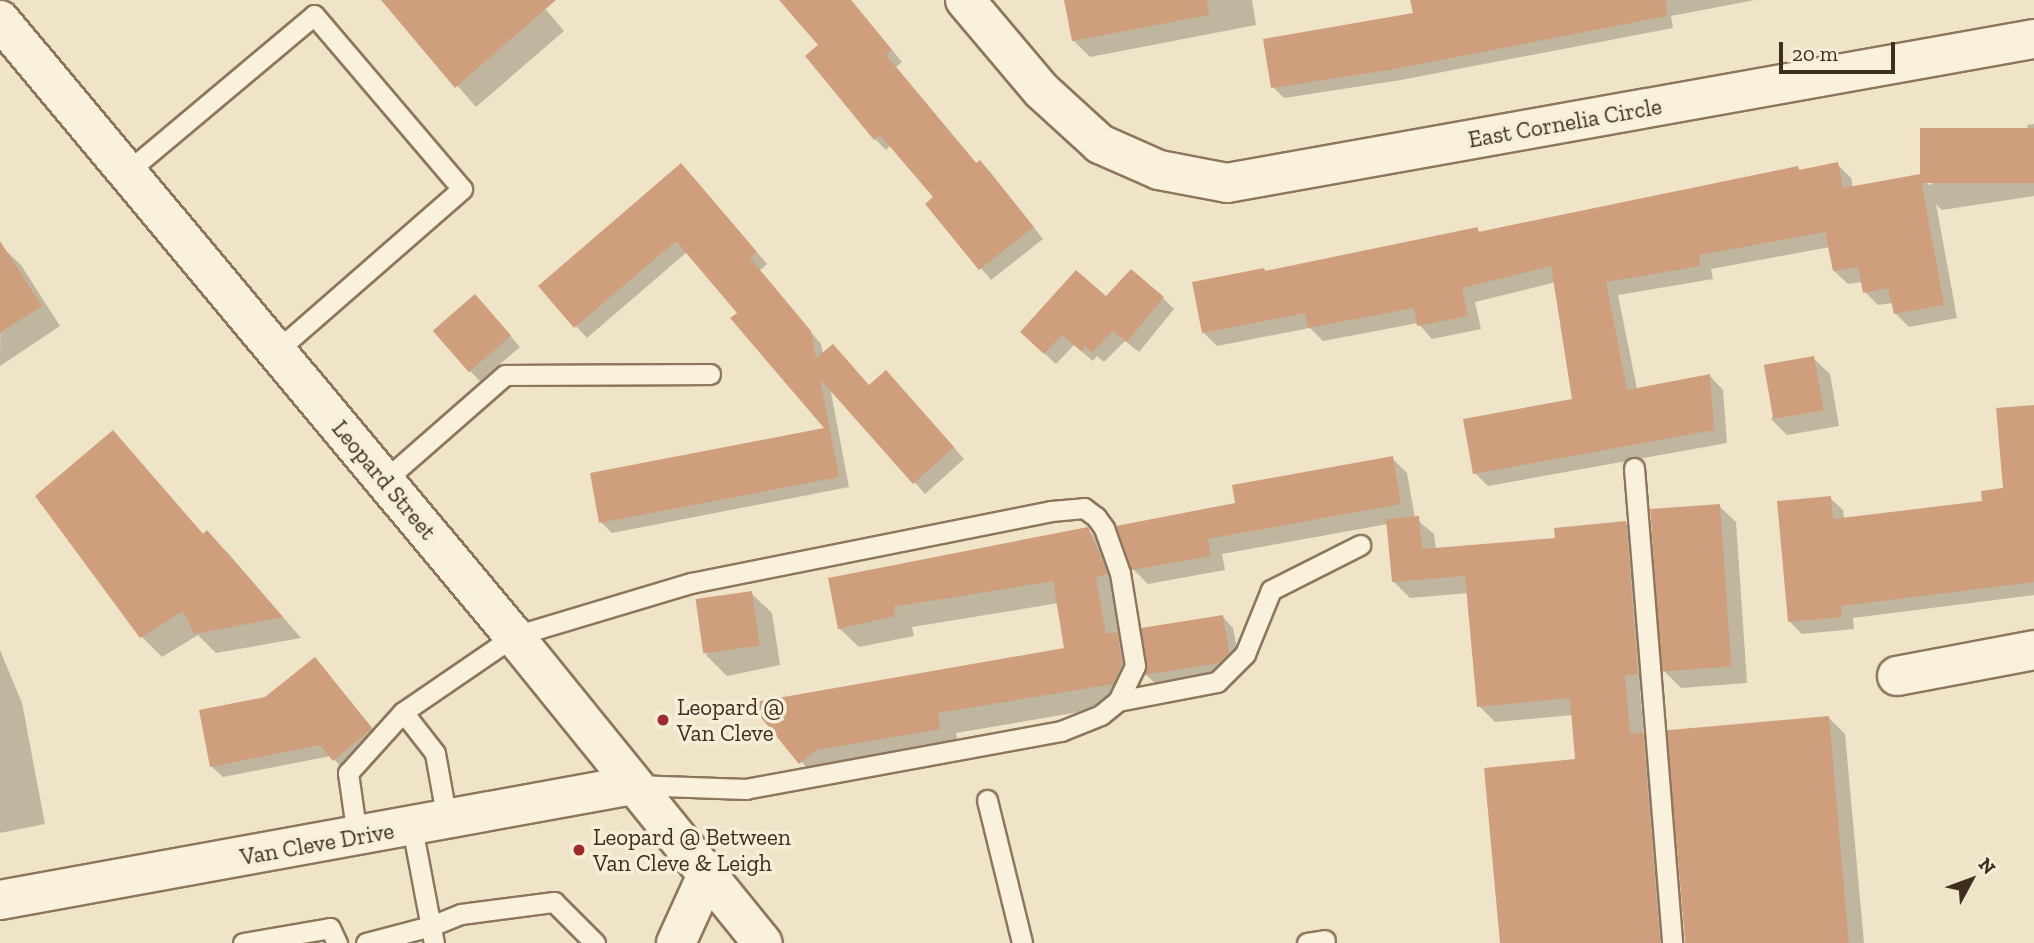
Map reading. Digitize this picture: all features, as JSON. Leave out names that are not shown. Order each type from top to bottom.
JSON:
[{"type":"street","name":"East Cornelia Circle","points":[[965,0],[1042,91],[1100,144],[1159,170],[1227,184],[2034,39]]},
{"type":"street","name":"Leopard Street","points":[[0,20],[514,636],[763,943]]},
{"type":"street","points":[[1897,676],[2034,650]]},
{"type":"street","name":"Van Cleve Drive","points":[[0,900],[633,785]]},
{"type":"street","points":[[676,943],[707,875]]},
{"type":"lane","points":[[127,172],[314,15],[462,189],[276,351]]},
{"type":"lane","points":[[385,480],[505,375],[710,374]]},
{"type":"lane","points":[[1634,468],[1672,943]]},
{"type":"lane","points":[[357,836],[348,773],[403,712],[514,636],[691,583],[1060,510],[1084,508],[1096,517],[1104,528],[1120,573],[1135,666],[1118,701],[1101,715],[1061,731],[746,789],[633,785]]},
{"type":"lane","points":[[1118,701],[1217,682],[1245,654],[1271,590],[1360,545]]},
{"type":"lane","points":[[403,712],[435,753],[430,824],[432,935]]},
{"type":"lane","points":[[987,800],[1021,943]]},
{"type":"lane","points":[[366,943],[432,935],[461,914],[554,902],[595,943]]},
{"type":"lane","points":[[243,943],[330,928],[337,943]]},
{"type":"building","points":[[381,0],[556,0],[455,88]]},
{"type":"building","points":[[779,0],[851,0],[892,50],[886,55],[976,163],[980,160],[1034,227],[979,270],[925,204],[933,197],[880,135],[874,140],[805,56],[818,45]]},
{"type":"building","points":[[1064,0],[1207,0],[1209,15],[1072,41]]},
{"type":"building","points":[[1410,0],[1666,0],[1667,16],[1389,70],[1271,88],[1263,39],[1413,13]]},
{"type":"building","points":[[1920,128],[2034,128],[2034,183],[1920,183]]},
{"type":"building","points":[[1838,162],[1843,188],[1920,174],[1944,305],[1894,314],[1888,288],[1863,293],[1858,267],[1833,271],[1825,232],[1699,255],[1700,266],[1606,282],[1627,390],[1710,374],[1714,430],[1473,474],[1463,419],[1572,399],[1551,266],[1462,288],[1468,316],[1417,326],[1414,308],[1308,328],[1305,313],[1202,333],[1192,282],[1264,268],[1265,271],[1478,227],[1478,232],[1798,166],[1799,170]]},
{"type":"building","points":[[681,163],[757,252],[750,258],[811,331],[816,358],[833,344],[869,385],[886,370],[954,447],[913,484],[820,379],[839,477],[599,523],[590,473],[824,428],[730,318],[737,313],[676,241],[574,328],[538,286]]},
{"type":"building","points":[[0,241],[42,306],[0,333]]},
{"type":"building","points":[[1131,269],[1164,297],[1127,342],[1113,331],[1092,352],[1085,346],[1081,351],[1062,335],[1044,354],[1020,332],[1076,270],[1106,296]]},
{"type":"building","points":[[475,294],[511,336],[469,372],[433,331]]},
{"type":"building","points":[[1814,356],[1824,410],[1773,419],[1764,365]]},
{"type":"building","points":[[2034,405],[2034,582],[1841,606],[1842,617],[1788,622],[1777,501],[1831,496],[1833,519],[1982,501],[1981,491],[2003,488],[1996,408]]},
{"type":"building","points":[[113,430],[203,534],[207,530],[283,617],[194,634],[183,611],[140,638],[35,496]]},
{"type":"building","points":[[1393,456],[1401,504],[1208,539],[1211,556],[1132,570],[1116,526],[1235,503],[1232,485]]},
{"type":"building","points":[[1720,504],[1731,667],[1662,671],[1650,509]]},
{"type":"building","points":[[1419,516],[1422,549],[1555,538],[1554,528],[1626,521],[1638,674],[1625,675],[1630,734],[1643,732],[1660,943],[1500,943],[1484,768],[1575,759],[1570,698],[1477,707],[1465,576],[1392,582],[1386,519]]},
{"type":"building","points":[[1088,527],[1108,574],[1096,577],[1106,634],[1117,632],[1122,664],[1113,684],[938,713],[940,729],[816,750],[799,764],[749,703],[1064,648],[1053,581],[893,607],[895,616],[838,629],[828,578]]},
{"type":"building","points":[[752,591],[760,645],[703,653],[696,599]]},
{"type":"building","points":[[1223,615],[1229,652],[1219,663],[1144,675],[1147,664],[1141,628]]},
{"type":"building","points":[[315,657],[372,728],[333,761],[320,745],[210,767],[199,710],[265,697]]},
{"type":"building","points":[[1829,716],[1849,943],[1685,943],[1667,730]]},
{"type":"place","name":"Leopard @ Van Cleve","points":[[663,720]]},
{"type":"place","name":"Leopard @ Between Van Cleve & Leigh","points":[[579,850]]}]
